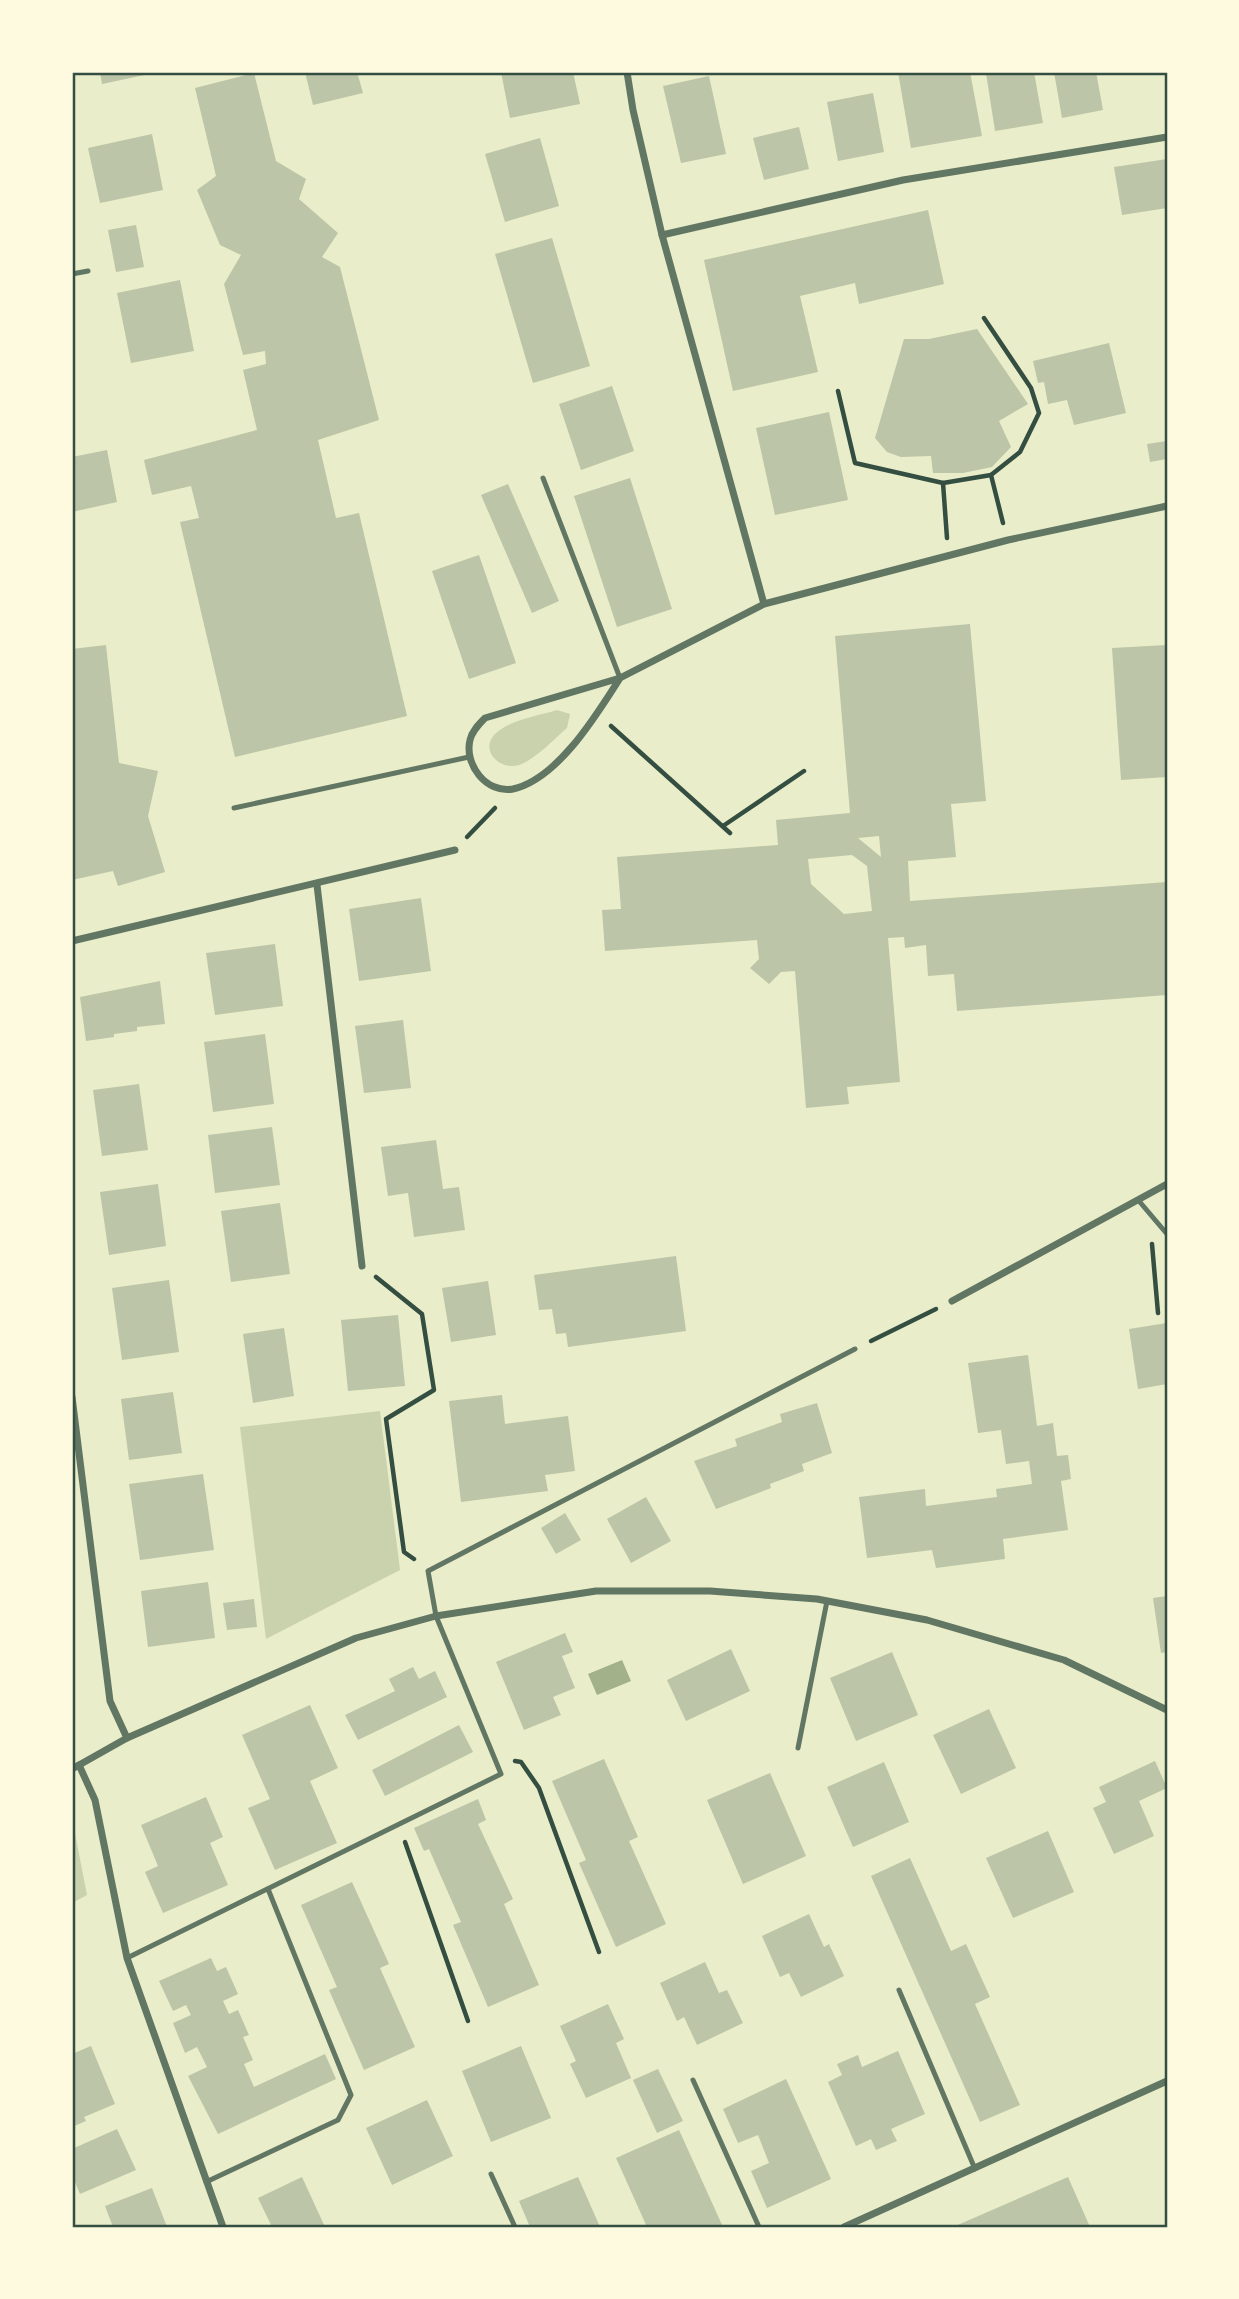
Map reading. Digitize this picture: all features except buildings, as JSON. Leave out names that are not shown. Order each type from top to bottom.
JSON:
[{"type":"street","points":[[627,72],[662,235],[764,604]]},
{"type":"street","points":[[662,235],[903,180],[1167,138]]},
{"type":"street","points":[[620,678],[582,738],[533,780],[513,789],[487,783],[477,774],[469,757],[470,741],[485,718],[620,678],[764,604],[948,558],[1008,540],[1167,506]]},
{"type":"street","points":[[72,941],[317,885],[454,850]]},
{"type":"street","points":[[317,885],[362,1266]]},
{"type":"street","points":[[952,1301],[1167,1184]]},
{"type":"street","points":[[72,1397],[110,1701],[127,1738]]},
{"type":"street","points":[[223,2227],[127,1958],[95,1800],[75,1767],[127,1738],[356,1638],[436,1616],[596,1591],[710,1591],[827,1601],[928,1620],[1064,1660],[1167,1710]]},
{"type":"street","points":[[844,2227],[1167,2081]]},
{"type":"lane","points":[[72,274],[88,271]]},
{"type":"lane","points":[[543,478],[620,678]]},
{"type":"lane","points":[[234,808],[469,757]]},
{"type":"lane","points":[[1139,1201],[1167,1234]]},
{"type":"lane","points":[[127,1958],[501,1774],[436,1616],[428,1571],[855,1349]]},
{"type":"lane","points":[[798,1748],[827,1601]]},
{"type":"lane","points":[[206,2182],[338,2120],[351,2095],[268,1889]]},
{"type":"lane","points":[[899,1990],[975,2169]]},
{"type":"lane","points":[[693,2080],[759,2227]]},
{"type":"lane","points":[[491,2174],[515,2227]]},
{"type":"path","points":[[838,391],[855,463],[943,483],[991,475],[1020,452],[1039,413],[1031,388],[984,318]]},
{"type":"path","points":[[991,475],[1008,540]]},
{"type":"path","points":[[943,483],[948,558]]},
{"type":"path","points":[[597,714],[730,833]]},
{"type":"path","points":[[723,826],[804,771]]},
{"type":"path","points":[[454,850],[513,789]]},
{"type":"path","points":[[1158,1313],[1151,1245],[1167,1234]]},
{"type":"path","points":[[362,1266],[422,1314],[434,1390],[386,1419],[404,1552],[428,1571]]},
{"type":"path","points":[[855,1349],[952,1301]]},
{"type":"path","points":[[495,1759],[521,1762],[539,1788],[599,1952]]},
{"type":"path","points":[[399,1824],[468,2021]]},
{"type":"shaded area","points":[[557,710],[570,714],[567,728],[538,754],[512,766],[494,758],[489,746],[501,729]]},
{"type":"shaded area","points":[[380,1411],[400,1570],[266,1639],[240,1427]]},
{"type":"shaded area","points":[[622,1660],[631,1681],[597,1695],[588,1674]]},
{"type":"shaded area","points":[[72,1818],[87,1895],[72,1903]]}]
